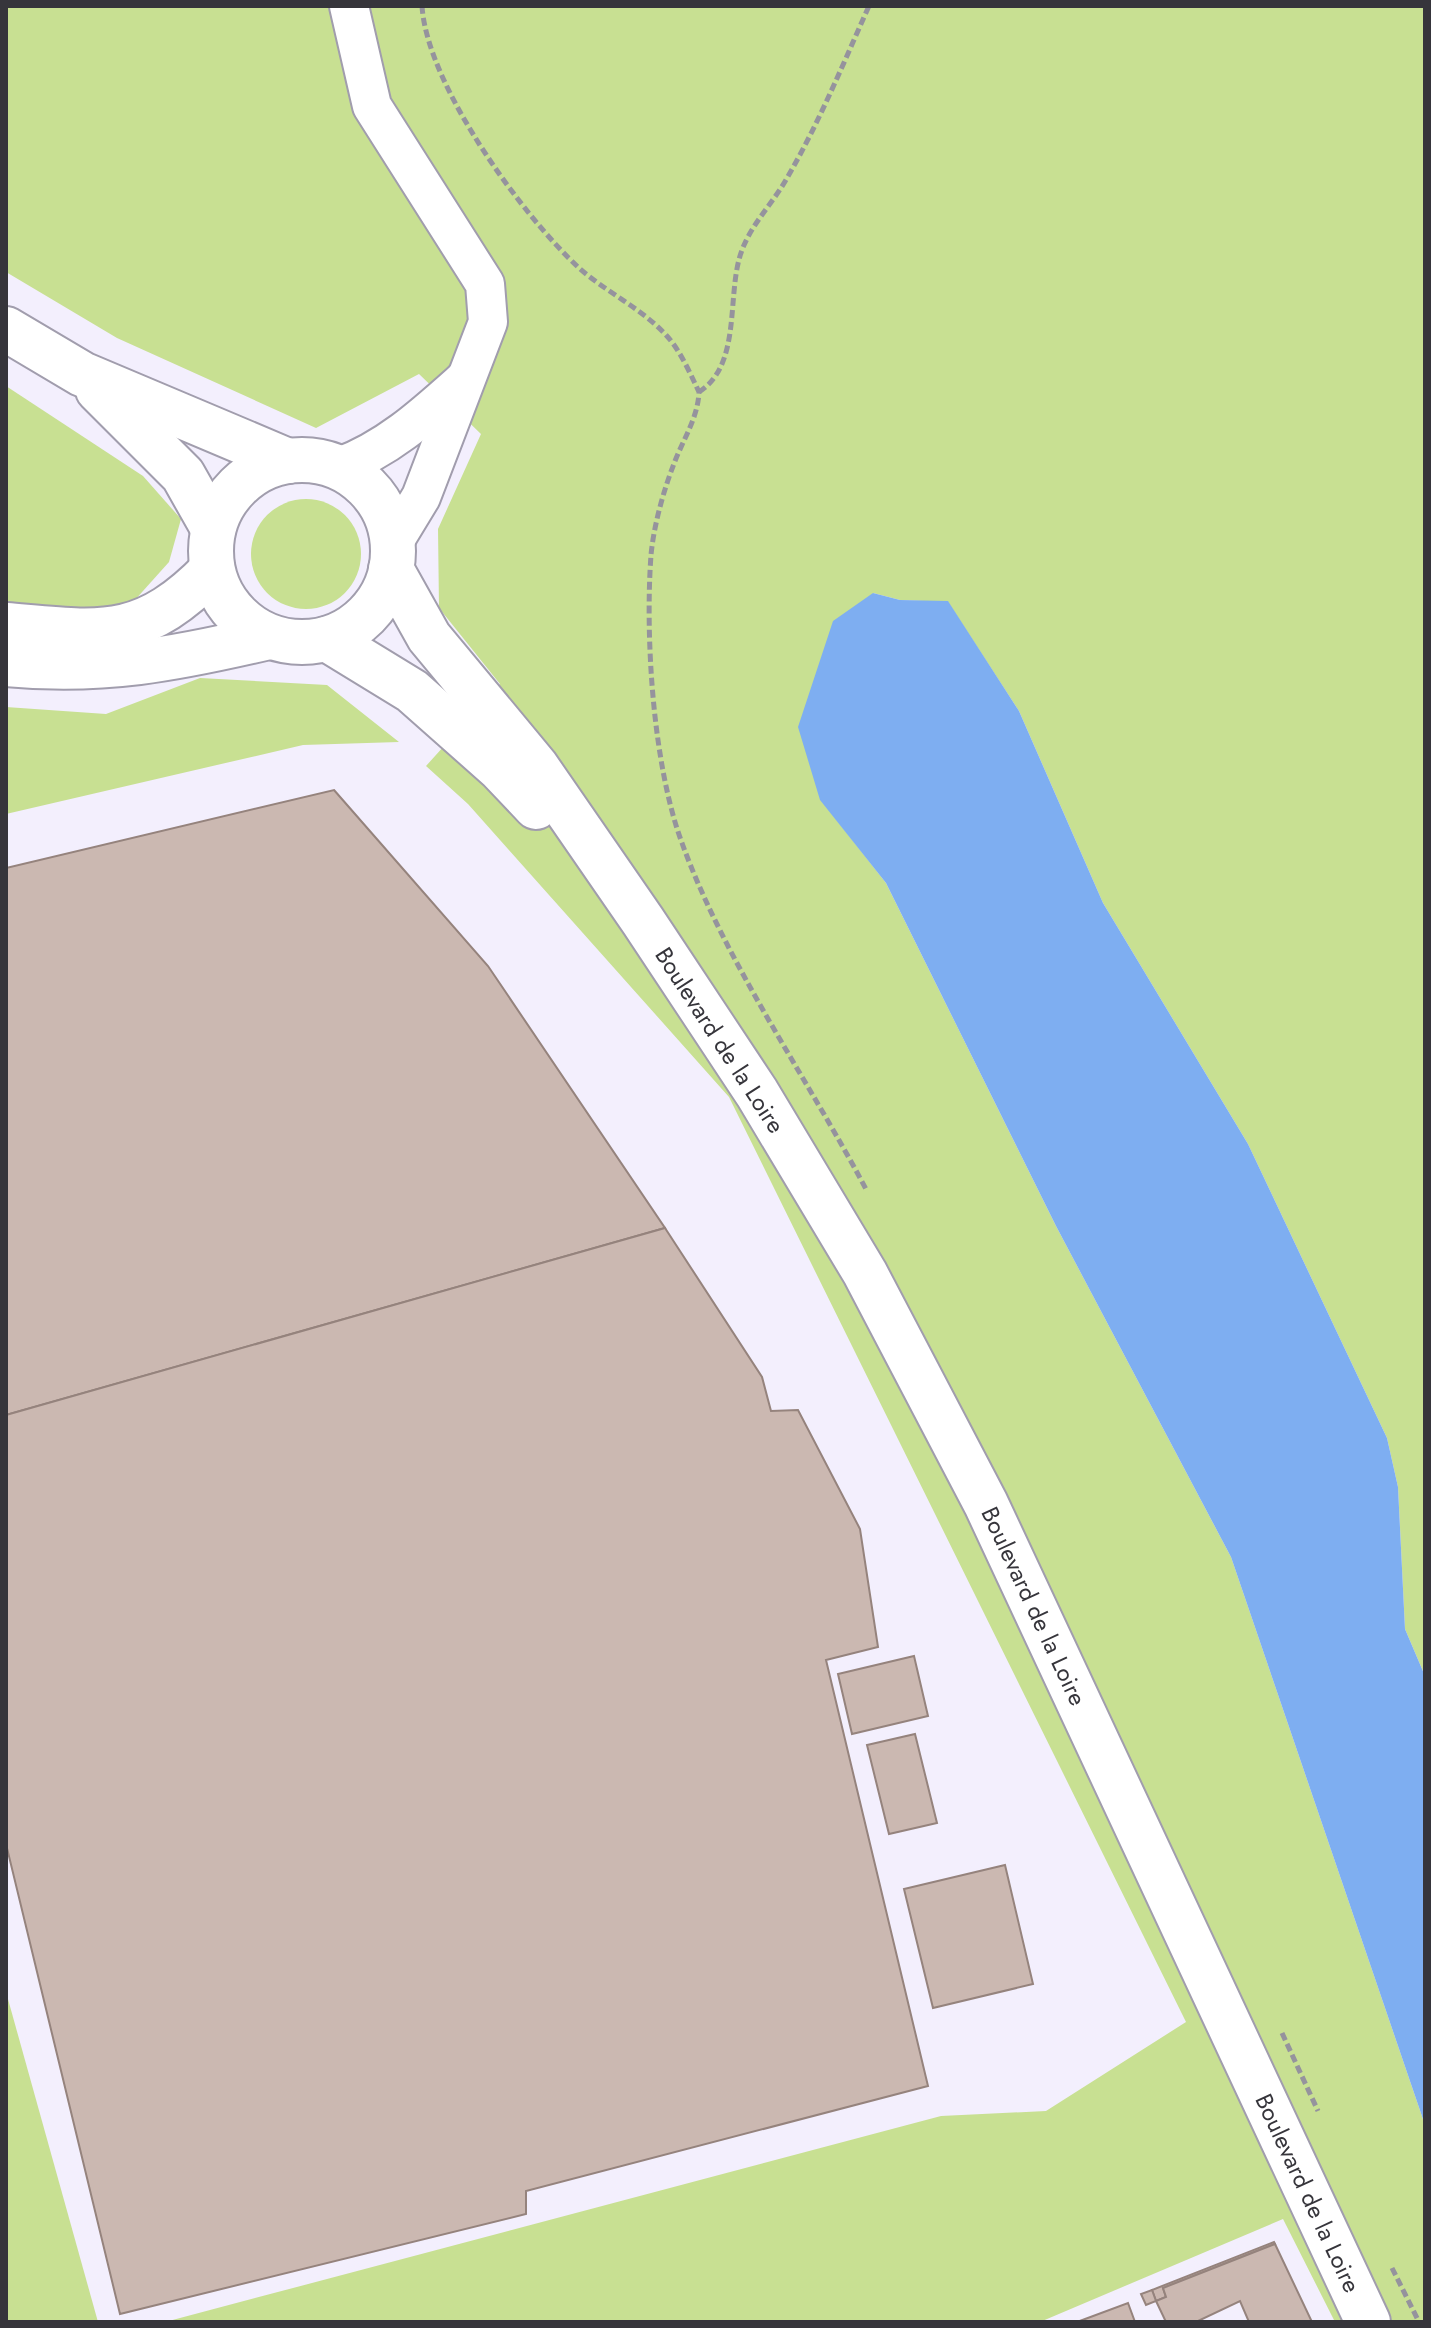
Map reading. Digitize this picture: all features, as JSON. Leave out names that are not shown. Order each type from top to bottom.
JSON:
[{"type":"main road","points":[[6,329],[82,374],[288,461]]},
{"type":"main road","points":[[6,625],[98,630],[124,627],[163,614],[212,549],[223,504],[240,483],[262,468],[288,461],[314,460],[339,467],[360,480],[376,498],[388,519],[392,556],[383,593],[369,614],[350,629],[327,639],[297,643],[269,637],[242,622],[223,599],[212,549],[183,475],[82,374]]},
{"type":"main road","name":"Boulevard de la Loire","points":[[392,556],[429,637],[536,766],[643,921],[757,1093],[858,1260],[972,1477],[1368,2322]]},
{"type":"main road","points":[[6,664],[83,669],[125,666],[269,637]]},
{"type":"main road","name":"Boulevard de la Loire","points":[[327,639],[412,691],[500,769],[643,921]]},
{"type":"street","points":[[349,6],[372,106],[485,284],[488,322],[421,497],[392,556]]},
{"type":"street","points":[[339,467],[370,456],[418,421],[465,379]]},
{"type":"path","points":[[422,6],[443,82],[476,138],[540,225],[578,267],[668,337],[699,392]]},
{"type":"path","points":[[869,6],[814,129],[741,252],[731,288],[728,348],[717,374],[699,392],[692,422],[663,498],[652,550],[649,607],[659,731],[670,801],[681,841],[722,932],[870,1196]]},
{"type":"path","points":[[1275,2018],[1320,2115]]},
{"type":"path","points":[[1387,2259],[1419,2322]]},
{"type":"green space","points":[[6,6],[1425,6],[1425,1676],[1405,1629],[1398,1487],[1387,1438],[1248,1144],[1103,903],[1019,711],[948,602],[900,600],[873,593],[821,800],[886,883],[1056,1226],[1231,1557],[1425,2125],[1425,2322],[1335,2322],[1283,2219],[1040,2322],[165,2322],[941,2116],[1046,2111],[1186,2022],[729,1097],[468,804],[426,766],[500,684],[439,608],[438,529],[481,434],[419,374],[316,428],[117,338],[6,272]]},
{"type":"green space","points":[[6,386],[143,476],[181,519],[169,562],[134,601],[86,614],[6,605]]},
{"type":"green space","points":[[306,499],[327,503],[345,515],[357,533],[361,554],[357,575],[345,593],[327,605],[306,609],[285,605],[267,593],[255,575],[251,554],[255,533],[267,515],[285,503]]},
{"type":"green space","points":[[200,678],[327,685],[399,742],[303,745],[6,814],[6,707],[106,714]]},
{"type":"green space","points":[[6,1992],[98,2322],[6,2322]]},
{"type":"water","points":[[873,593],[900,600],[948,601],[1019,711],[1103,903],[1248,1144],[1387,1438],[1398,1487],[1405,1629],[1425,1676],[1425,2125],[1231,1557],[1056,1226],[886,883],[820,800],[798,727],[833,621]]},
{"type":"building","points":[[334,790],[488,966],[665,1228],[6,1415],[6,868]]},
{"type":"building","points":[[665,1228],[762,1377],[771,1411],[798,1410],[860,1529],[878,1647],[826,1660],[928,2086],[526,2191],[526,2214],[120,2314],[6,1844],[6,1415]]},
{"type":"building","points":[[914,1656],[928,1716],[852,1734],[838,1674]]},
{"type":"building","points":[[915,1734],[937,1823],[889,1834],[867,1745]]},
{"type":"building","points":[[1005,1865],[1033,1984],[933,2008],[904,1889]]},
{"type":"building","points":[[1274,2242],[1163,2288],[1166,2297],[1156,2301],[1152,2290]]},
{"type":"building","points":[[1275,2244],[1312,2322],[1249,2322],[1240,2301],[1196,2322],[1166,2322],[1156,2301],[1166,2297],[1163,2288]]},
{"type":"building","points":[[1152,2290],[1156,2301],[1146,2305],[1141,2294]]},
{"type":"building","points":[[1128,2303],[1135,2322],[1077,2322]]}]
